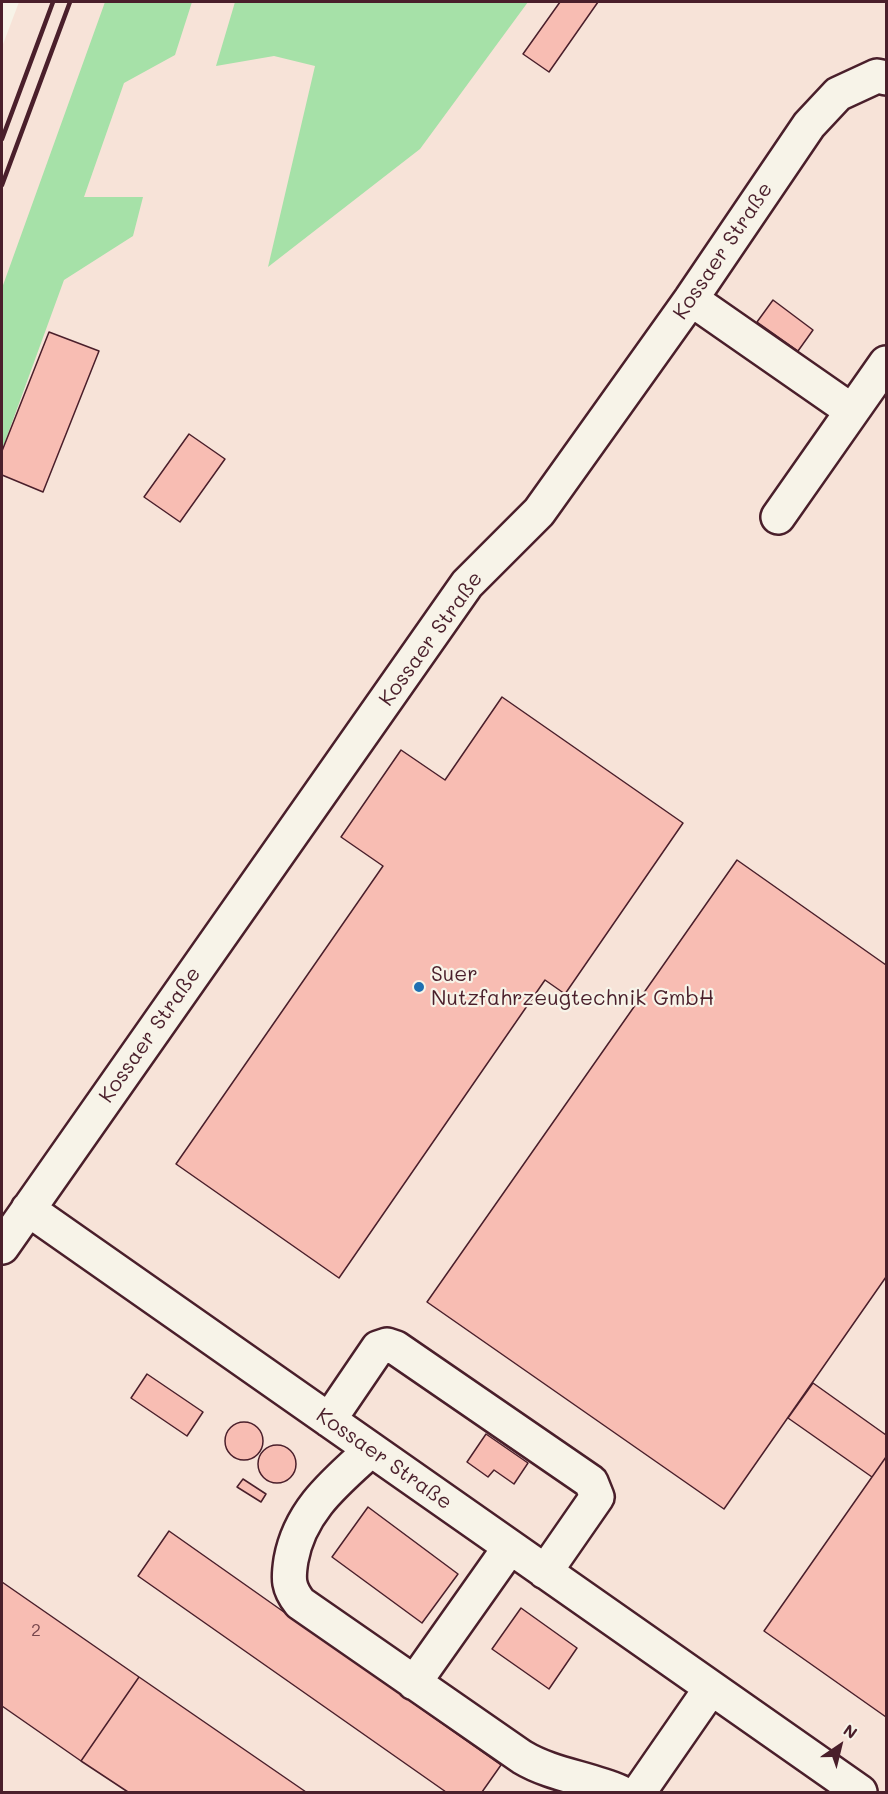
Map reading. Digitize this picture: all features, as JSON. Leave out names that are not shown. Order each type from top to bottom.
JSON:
[{"type":"lane","name":"Kossaer Straße","points":[[2,1247],[467,584],[539,512],[691,298],[809,125],[838,94],[877,76],[886,78]]},
{"type":"lane","points":[[691,298],[852,411]]},
{"type":"lane","points":[[778,517],[886,363]]},
{"type":"lane","name":"Kossaer Straße","points":[[28,1209],[860,1792]]},
{"type":"lane","points":[[329,1420],[378,1348],[387,1345],[396,1348],[591,1482],[597,1497],[545,1572]]},
{"type":"lane","points":[[371,1450],[330,1488],[302,1525],[293,1549],[289,1576],[292,1592],[300,1603],[539,1767],[555,1783],[603,1785],[620,1792]]},
{"type":"lane","points":[[414,1683],[510,1547]]},
{"type":"lane","points":[[639,1792],[711,1688]]},
{"type":"shaded area","points":[[19,2],[886,2],[886,1792],[2,1792],[2,47]]},
{"type":"green space","points":[[105,2],[192,2],[175,55],[124,83],[84,197],[143,197],[133,236],[64,280],[2,450],[2,288]]},
{"type":"green space","points":[[235,2],[528,2],[420,149],[268,267],[315,66],[274,56],[216,66]]},
{"type":"building","points":[[560,2],[598,2],[549,72],[523,54]]},
{"type":"building","points":[[773,300],[813,330],[798,351],[757,322]]},
{"type":"building","points":[[49,332],[99,351],[43,492],[2,475],[2,451]]},
{"type":"building","points":[[189,434],[225,459],[180,522],[144,497]]},
{"type":"building","name":"Suer Nutzfahrzeugtechnik GmbH","points":[[502,697],[683,823],[565,994],[545,980],[339,1278],[176,1164],[383,866],[341,837],[401,750],[445,780]]},
{"type":"building","points":[[737,860],[886,965],[886,1277],[724,1509],[427,1302]]},
{"type":"building","points":[[147,1374],[203,1412],[187,1436],[131,1398]]},
{"type":"building","points":[[813,1383],[886,1435],[886,1457],[872,1477],[788,1418]]},
{"type":"building","points":[[244,1422],[257,1428],[263,1441],[257,1454],[244,1460],[231,1454],[225,1441],[231,1428]]},
{"type":"building","points":[[486,1434],[528,1463],[514,1484],[494,1470],[488,1477],[467,1462]]},
{"type":"building","points":[[277,1445],[290,1451],[296,1464],[290,1477],[277,1483],[264,1477],[258,1464],[264,1451]]},
{"type":"building","points":[[886,1457],[886,1717],[764,1631]]},
{"type":"building","points":[[243,1479],[266,1494],[261,1502],[237,1487]]},
{"type":"building","points":[[368,1507],[458,1574],[422,1623],[332,1557]]},
{"type":"building","points":[[169,1531],[501,1765],[482,1792],[446,1792],[138,1576]]},
{"type":"building","points":[[2,1582],[139,1677],[81,1761],[2,1706]]},
{"type":"building","points":[[521,1608],[577,1648],[549,1689],[492,1649]]},
{"type":"building","points":[[139,1677],[306,1792],[128,1792],[81,1761]]},
{"type":"railway","points":[[2,139],[53,2]]},
{"type":"railway","points":[[2,185],[70,2]]},
{"type":"place","name":"Suer Nutzfahrzeugtechnik GmbH","points":[[419,987]]}]
